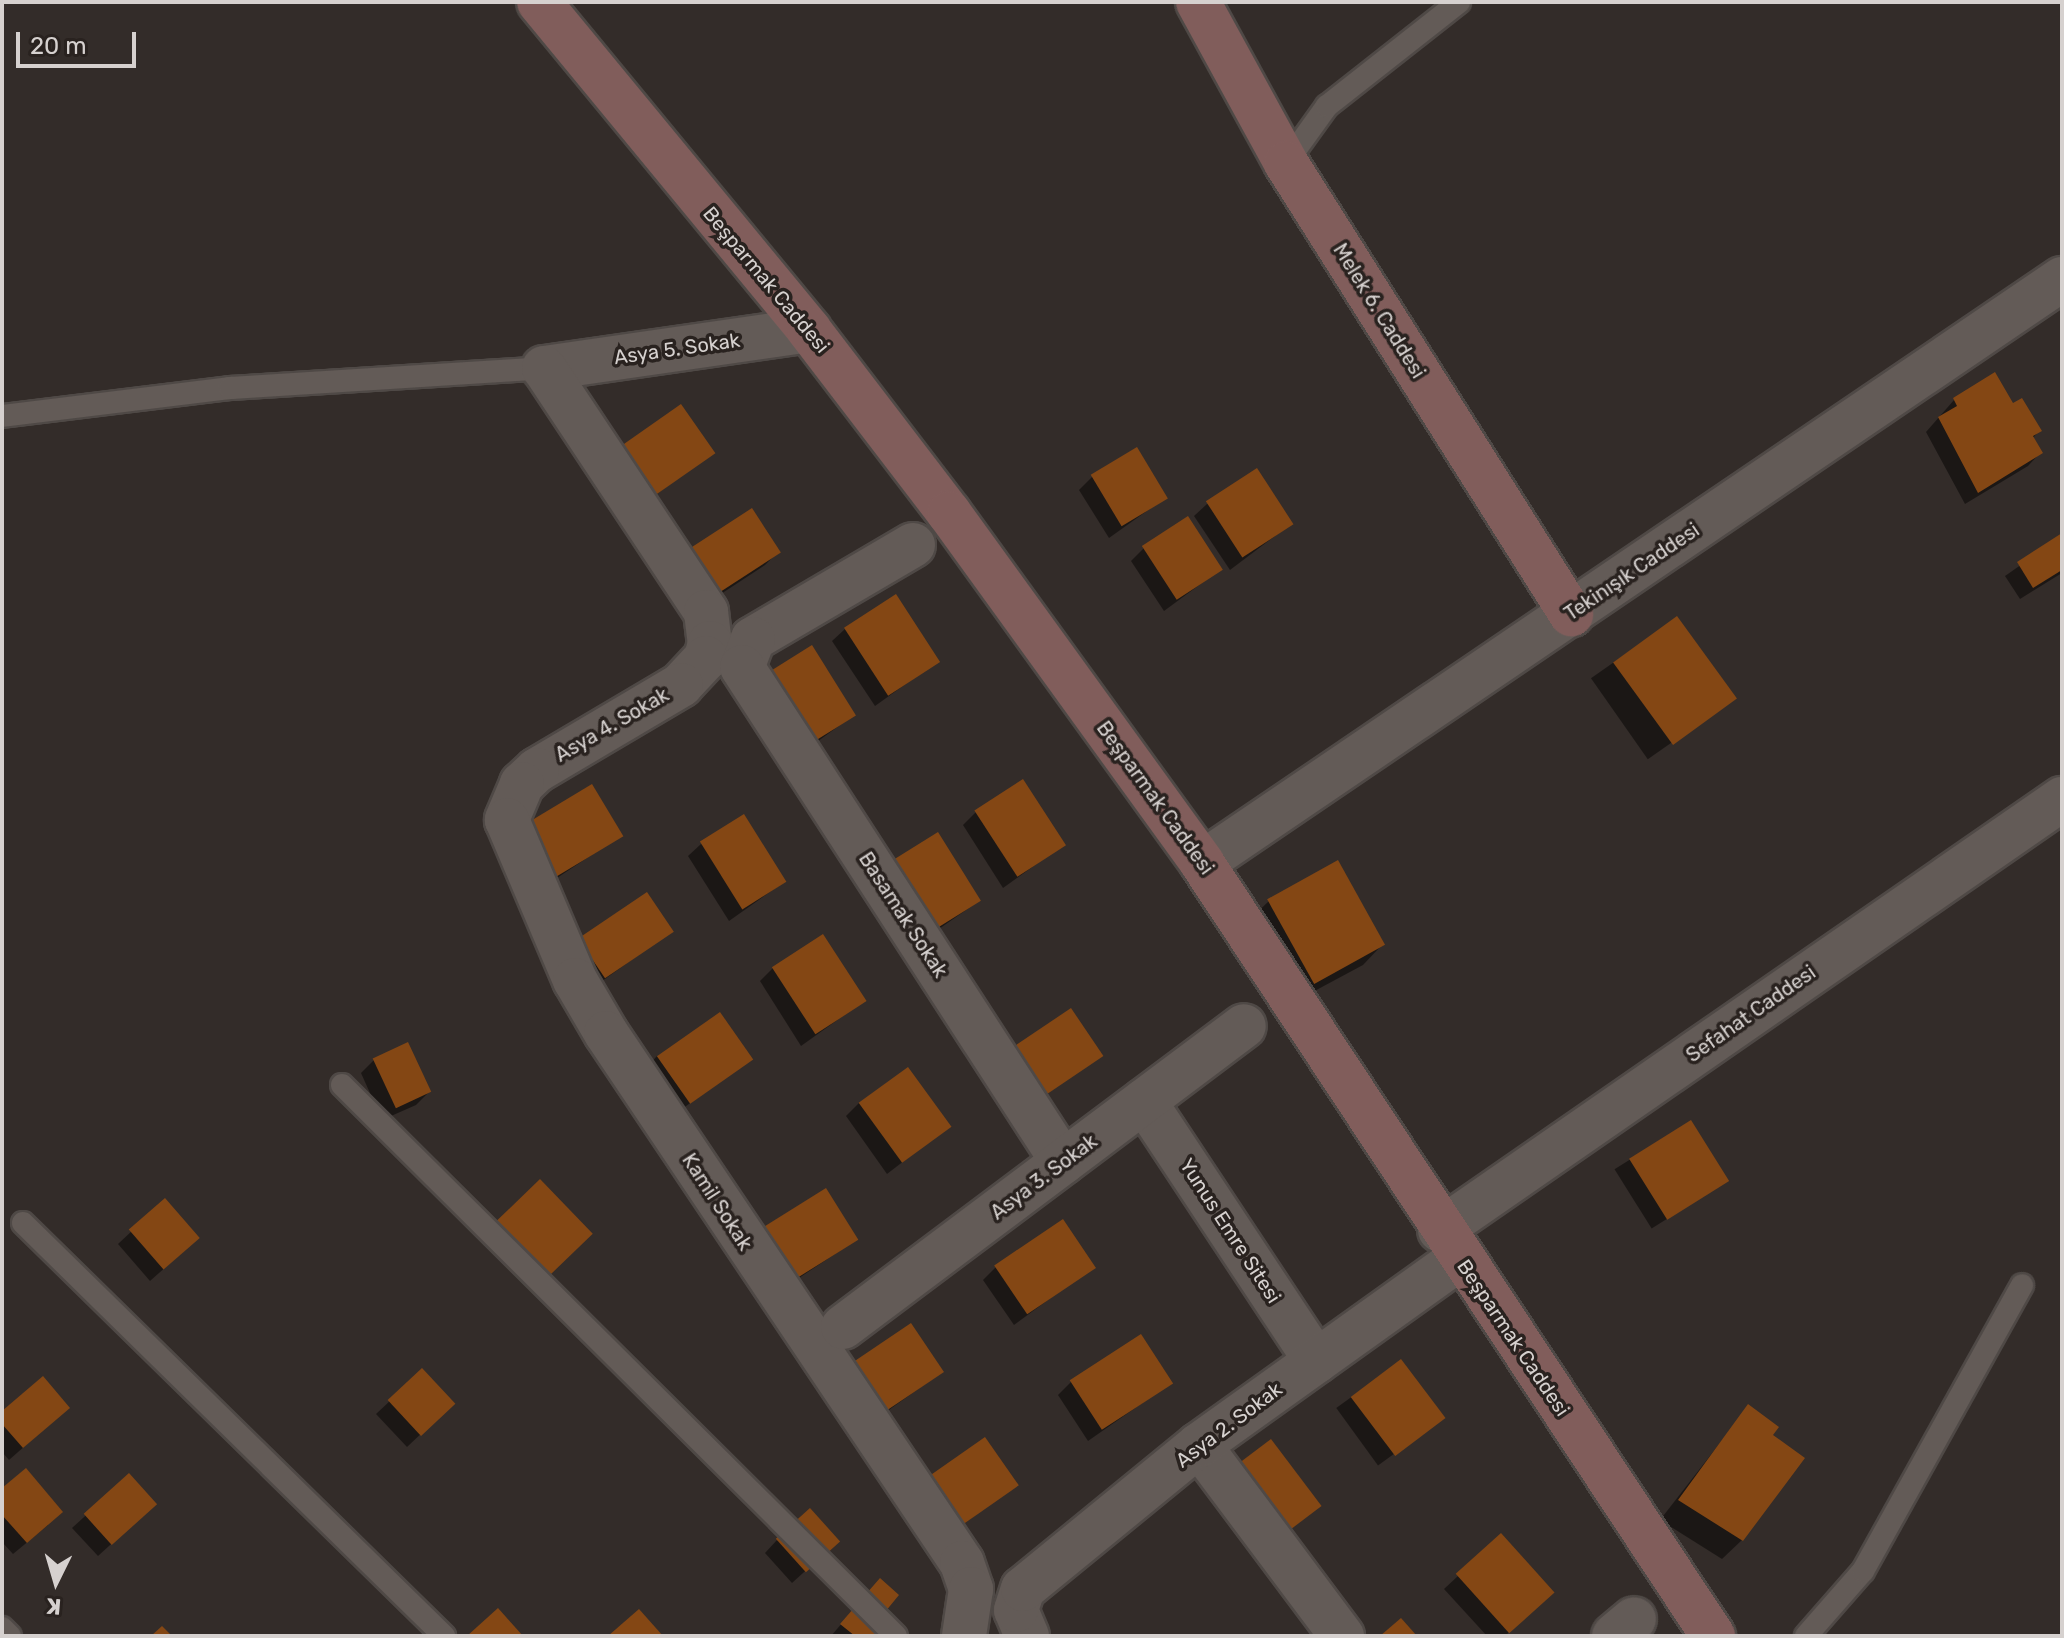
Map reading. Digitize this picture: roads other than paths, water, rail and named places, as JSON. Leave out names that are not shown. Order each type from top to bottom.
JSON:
[{"type":"street","name":"Beşparmak Caddesi","points":[[539,2],[809,330],[949,513],[1202,863],[1450,1244],[1713,1636]]},
{"type":"street","name":"Melek 6. Caddesi","points":[[1198,2],[1286,163],[1571,614]]},
{"type":"street","name":"Tekinışık Caddesi","points":[[1202,863],[2062,279]]},
{"type":"street","name":"Asya 5. Sokak","points":[[544,368],[809,330]]},
{"type":"street","name":"Asya 4. Sokak","points":[[507,820],[522,784],[537,770],[688,679],[706,658],[711,627],[706,612],[544,368]]},
{"type":"street","name":"Basamak Sokak","points":[[913,545],[753,639],[742,667],[1063,1162]]},
{"type":"street","name":"Sefahat Caddesi","points":[[1450,1244],[2062,799]]},
{"type":"street","name":"Kamil Sokak","points":[[507,820],[575,980],[606,1033],[962,1563],[971,1589],[964,1636]]},
{"type":"street","name":"Asya 3. Sokak","points":[[843,1327],[1244,1026]]},
{"type":"street","name":"Yunus Emre Sitesi","points":[[1144,1101],[1316,1361]]},
{"type":"street","name":"Asya 2. Sokak","points":[[1022,1623],[1023,1589],[1199,1445],[1316,1361],[1450,1244]]},
{"type":"street","points":[[1199,1445],[1342,1636]]},
{"type":"lane","points":[[1286,163],[1327,106],[1459,2]]},
{"type":"lane","points":[[2,416],[230,388],[544,368]]},
{"type":"lane","points":[[342,1085],[896,1636]]},
{"type":"lane","points":[[23,1223],[444,1636]]},
{"type":"lane","points":[[1806,1636],[1863,1571],[2022,1285]]},
{"type":"lane","points":[[2,1628],[10,1636]]}]
